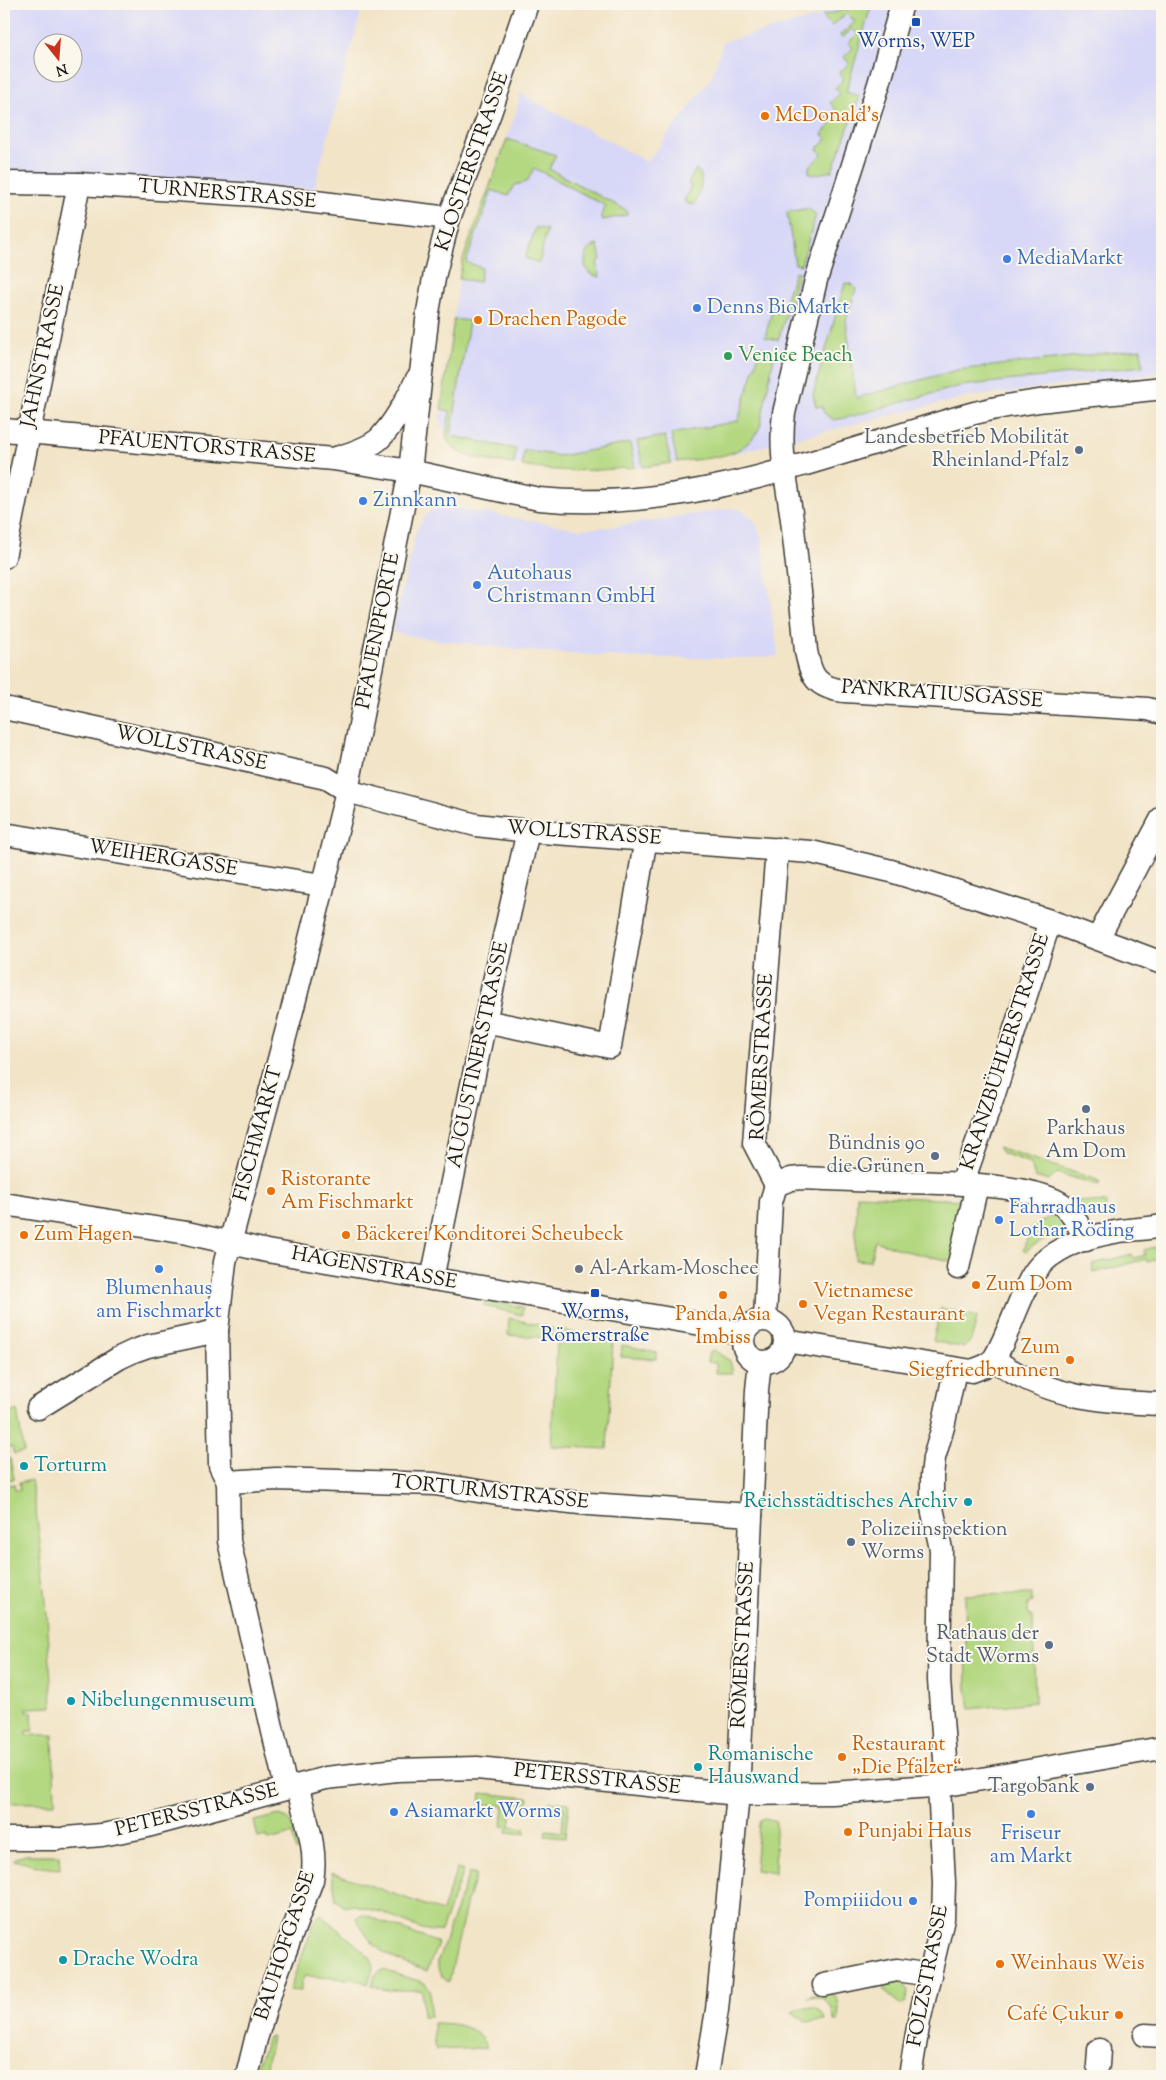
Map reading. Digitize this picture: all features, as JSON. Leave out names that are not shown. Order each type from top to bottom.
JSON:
[{"type":"street","name":"KLOSTERSTRASSE","points":[[410,471],[428,312],[435,273],[449,218],[490,113],[527,4]]},
{"type":"street","points":[[784,471],[782,433],[784,413],[816,280],[879,84],[902,4]]},
{"type":"street","name":"TURNERSTRASSE","points":[[4,183],[79,184],[256,195],[449,218]]},
{"type":"street","name":"JAHNSTRASSE","points":[[4,557],[79,184]]},
{"type":"street","points":[[333,459],[363,448],[378,439],[406,402],[422,368]]},
{"type":"street","name":"PFAUENTORSTRASSE","points":[[4,430],[31,422],[333,459],[410,471],[510,494],[560,501],[618,500],[725,485],[784,471],[987,410],[1162,388]]},
{"type":"street","name":"PFAUENPFORTE","points":[[346,791],[410,471]]},
{"type":"street","name":"PANKRATIUSGASSE","points":[[784,471],[792,518],[806,651],[811,672],[819,683],[834,689],[844,690],[1148,709],[1162,713]]},
{"type":"street","name":"WOLLSTRASSE","points":[[4,708],[326,778],[346,791],[476,825],[528,831],[646,838],[811,852],[891,871],[1050,921],[1162,963]]},
{"type":"street","name":"FISCHMARKT","points":[[228,1482],[220,1466],[217,1331],[225,1262],[346,791]]},
{"type":"street","points":[[1098,938],[1162,818]]},
{"type":"street","name":"AUGUSTINERSTRASSE","points":[[432,1279],[485,1021],[528,831]]},
{"type":"street","name":"WEIHERGASSE","points":[[4,834],[322,885]]},
{"type":"street","points":[[485,1021],[610,1047],[646,838]]},
{"type":"street","name":"RÖMERSTRASSE","points":[[776,1185],[754,1143],[777,849]]},
{"type":"street","name":"KRANZBÜHLERSTRASSE","points":[[958,1268],[970,1185],[1050,921]]},
{"type":"street","points":[[765,1319],[771,1202],[776,1185],[791,1179],[970,1185],[1013,1189],[1051,1198],[1064,1206],[1093,1238]]},
{"type":"street","name":"HAGENSTRASSE","points":[[4,1204],[187,1233],[267,1251],[707,1324],[743,1334]]},
{"type":"street","points":[[786,1341],[955,1370],[972,1371],[985,1366],[994,1359],[1036,1270],[1055,1253],[1093,1238],[1123,1231],[1162,1226]]},
{"type":"street","points":[[765,1319],[774,1321],[781,1327],[786,1341],[783,1350],[777,1358],[768,1362],[760,1362],[747,1354],[743,1345],[743,1334],[747,1327],[755,1321],[765,1319]]},
{"type":"street","points":[[38,1408],[119,1358],[148,1346],[217,1331]]},
{"type":"street","points":[[994,1359],[1030,1381],[1073,1396],[1112,1402],[1162,1404]]},
{"type":"street","name":"RÖMERSTRASSE","points":[[706,2076],[717,2010],[738,1794],[750,1515],[760,1362]]},
{"type":"street","name":"FOLZSTRASSE","points":[[910,2076],[919,2021],[941,1933],[945,1902],[939,1680],[940,1549],[932,1508],[932,1476],[934,1458],[955,1370]]},
{"type":"street","name":"TORTURMSTRASSE","points":[[228,1482],[276,1479],[435,1484],[497,1494],[589,1504],[750,1515]]},
{"type":"street","name":"BAUHOFGASSE","points":[[228,1482],[229,1541],[292,1787],[313,1846],[314,1867],[312,1880],[274,1981],[247,2076]]},
{"type":"street","name":"PETERSSTRASSE","points":[[4,1839],[62,1839],[102,1835],[187,1817],[326,1778],[397,1770],[477,1768],[738,1794],[832,1793],[943,1785],[1162,1748]]},
{"type":"street","points":[[824,1985],[897,1970],[930,1975]]},
{"type":"shaded area","points":[[4,4],[363,4],[314,189],[183,180],[4,174]]},
{"type":"shaded area","points":[[757,4],[1162,4],[1162,373],[967,397],[730,454],[643,467],[586,471],[551,470],[466,455],[455,450],[447,440],[440,419],[459,279],[463,259],[517,110],[520,93],[647,162],[712,77],[723,42],[826,15]]},
{"type":"shaded area","points":[[441,507],[579,529],[612,527],[732,508],[741,510],[754,520],[761,536],[778,656],[749,658],[640,658],[528,651],[423,638],[392,632],[417,528],[428,513]]},
{"type":"green space","points":[[867,4],[871,6],[846,92],[860,96],[832,171],[812,175],[809,172],[809,167],[822,154],[817,149],[827,139],[822,134],[831,124],[826,119],[836,109],[830,103],[840,93],[835,88],[844,79],[839,73],[849,63],[844,57],[853,48],[848,43],[857,34],[852,29],[842,38],[840,35],[855,22],[847,13],[832,26],[822,16]]},
{"type":"green space","points":[[507,139],[556,155],[549,169],[626,210],[627,215],[603,220],[601,216],[606,206],[534,168],[527,182],[515,185],[508,196],[492,190],[466,262],[482,268],[479,282],[459,279],[463,259]]},
{"type":"green space","points":[[696,169],[701,176],[701,185],[695,204],[691,205],[684,201],[691,186],[688,184]]},
{"type":"green space","points":[[809,209],[816,215],[801,265],[795,264],[787,212]]},
{"type":"green space","points":[[536,227],[547,230],[539,263],[525,258]]},
{"type":"green space","points":[[598,245],[601,260],[597,262],[600,277],[590,274],[585,266],[587,252]]},
{"type":"green space","points":[[795,271],[799,272],[778,340],[765,337],[772,311],[781,313]]},
{"type":"green space","points":[[845,283],[851,284],[856,289],[846,320],[856,398],[957,370],[1141,349],[1143,366],[960,386],[834,420],[824,413],[822,406],[816,407],[813,394]]},
{"type":"green space","points":[[454,319],[469,321],[451,436],[516,449],[514,464],[466,455],[457,451],[446,437],[450,411],[441,409]]},
{"type":"green space","points":[[761,347],[775,351],[760,427],[753,438],[744,446],[724,455],[677,462],[671,434],[738,421]]},
{"type":"green space","points":[[665,436],[671,463],[643,467],[637,441]]},
{"type":"green space","points":[[630,443],[635,467],[578,471],[522,466],[524,450],[560,456]]},
{"type":"green space","points":[[998,1147],[1100,1181],[1099,1185],[1057,1173],[1049,1181],[1035,1177],[1030,1163],[1002,1153]]},
{"type":"green space","points":[[857,1195],[962,1200],[951,1261],[905,1251],[875,1241],[870,1261],[855,1260]]},
{"type":"green space","points":[[1067,1200],[1106,1203],[1105,1212],[1100,1218],[1090,1218],[1082,1214]]},
{"type":"green space","points":[[1059,1212],[1068,1226],[1036,1244],[1026,1252],[1023,1250],[1031,1228]]},
{"type":"green space","points":[[1155,1247],[1159,1259],[1147,1262],[1146,1259],[1094,1273],[1092,1264],[1132,1254],[1134,1258],[1145,1255],[1144,1250]]},
{"type":"green space","points":[[485,1301],[523,1307],[522,1315],[484,1306]]},
{"type":"green space","points":[[941,1308],[977,1317],[972,1338],[965,1346],[960,1347],[933,1341]]},
{"type":"green space","points":[[509,1318],[553,1328],[552,1338],[508,1335]]},
{"type":"green space","points":[[558,1329],[613,1342],[607,1449],[551,1446]]},
{"type":"green space","points":[[622,1345],[656,1352],[656,1359],[621,1357]]},
{"type":"green space","points":[[714,1350],[730,1361],[733,1373],[716,1373],[716,1363],[707,1362],[709,1352]]},
{"type":"green space","points":[[17,1410],[24,1452],[14,1454],[12,1447],[8,1448],[9,1453],[4,1454],[4,1416]]},
{"type":"green space","points":[[10,1458],[14,1479],[7,1480],[8,1485],[14,1484],[15,1490],[20,1490],[19,1483],[31,1480],[36,1508],[43,1565],[52,1707],[27,1708],[27,1712],[32,1712],[33,1731],[27,1731],[27,1735],[53,1735],[55,1803],[13,1803],[4,1807],[4,1459]]},
{"type":"green space","points":[[1032,1594],[1032,1602],[1028,1604],[1028,1614],[1033,1617],[1035,1702],[970,1709],[967,1689],[965,1595]]},
{"type":"green space","points":[[481,1793],[529,1798],[528,1804],[513,1802],[510,1826],[525,1828],[525,1834],[507,1832],[508,1827],[502,1826],[504,1806],[480,1804]]},
{"type":"green space","points":[[549,1801],[569,1803],[565,1838],[545,1836],[546,1830],[562,1832],[564,1808],[548,1806]]},
{"type":"green space","points":[[280,1815],[288,1820],[294,1829],[299,1849],[296,1851],[292,1834],[268,1840],[267,1836],[258,1838],[254,1821]]},
{"type":"green space","points":[[765,1819],[776,1822],[775,1873],[755,1870],[759,1823]]},
{"type":"green space","points":[[26,1855],[59,1855],[60,1869],[41,1867],[14,1860]]},
{"type":"green space","points":[[457,1869],[463,1871],[441,1931],[420,1928],[385,1913],[358,1906],[345,1907],[336,1900],[332,1872],[442,1911]]},
{"type":"green space","points":[[469,1873],[476,1875],[467,1901],[449,1982],[440,1973],[438,1960]]},
{"type":"green space","points":[[321,1914],[370,1957],[374,1965],[368,1984],[358,1980],[305,1976],[301,1982],[301,1991],[289,1990],[316,1919]]},
{"type":"green space","points":[[362,1914],[438,1943],[427,1971],[403,1963],[377,1947],[356,1918]]},
{"type":"green space","points":[[383,1970],[425,1983],[430,1991],[430,2016],[423,2016],[422,1990],[385,1990],[372,1985],[375,1975]]},
{"type":"green space","points":[[901,1980],[909,1991],[906,2002],[901,2005],[884,1991],[884,1984],[887,1981]]},
{"type":"green space","points":[[825,1991],[837,1998],[839,2006],[838,2021],[834,2021],[832,2010],[824,1999],[808,1997]]},
{"type":"green space","points":[[805,2007],[818,2009],[825,2020],[806,2022],[792,2012]]},
{"type":"green space","points":[[433,2023],[457,2025],[471,2030],[483,2040],[487,2048],[436,2050]]},
{"type":"green space","points":[[268,2037],[272,2037],[264,2076],[253,2076]]},
{"type":"place","name":"Worms, WEP","points":[[916,22]]},
{"type":"place","name":"McDonald's","points":[[765,116]]},
{"type":"place","name":"MediaMarkt","points":[[1007,259]]},
{"type":"place","name":"Denns BioMarkt","points":[[697,308]]},
{"type":"place","name":"Drachen Pagode","points":[[478,320]]},
{"type":"place","name":"Venice Beach","points":[[728,356]]},
{"type":"place","name":"Landesbetrieb Mobilität Rheinland-Pfalz","points":[[1079,450]]},
{"type":"place","name":"Zinnkann","points":[[363,501]]},
{"type":"place","name":"Autohaus Christmann GmbH","points":[[477,585]]},
{"type":"place","name":"Parkhaus Am Dom","points":[[1086,1109]]},
{"type":"place","name":"Bündnis 90 die Grünen","points":[[935,1156]]},
{"type":"place","name":"Ristorante Am Fischmarkt","points":[[271,1191]]},
{"type":"place","name":"Fahrradhaus Lothar Röding","points":[[999,1220]]},
{"type":"place","name":"Zum Hagen","points":[[24,1235]]},
{"type":"place","name":"Bäckerei Konditorei Scheubeck","points":[[346,1235]]},
{"type":"place","name":"Blumenhaus am Fischmarkt","points":[[159,1269]]},
{"type":"place","name":"Al-Arkam-Moschee","points":[[579,1269]]},
{"type":"place","name":"Zum Dom","points":[[976,1285]]},
{"type":"place","name":"Worms, Römerstraße","points":[[595,1293]]},
{"type":"place","name":"Panda Asia Imbiss","points":[[723,1295]]},
{"type":"place","name":"Vietnamese Vegan Restaurant","points":[[803,1304]]},
{"type":"place","name":"Zum Siegfriedbrunnen","points":[[1070,1360]]},
{"type":"place","name":"Torturm","points":[[24,1466]]},
{"type":"place","name":"Reichsstädtisches Archiv","points":[[968,1502]]},
{"type":"place","name":"Polizeiinspektion Worms","points":[[851,1542]]},
{"type":"place","name":"Rathaus der Stadt Worms","points":[[1049,1645]]},
{"type":"place","name":"Nibelungenmuseum","points":[[71,1701]]},
{"type":"place","name":"Restaurant „Die Pfälzer“","points":[[842,1757]]},
{"type":"place","name":"Romanische Hauswand","points":[[698,1767]]},
{"type":"place","name":"Targobank","points":[[1090,1787]]},
{"type":"place","name":"Asiamarkt Worms","points":[[394,1812]]},
{"type":"place","name":"Friseur am Markt","points":[[1031,1814]]},
{"type":"place","name":"Punjabi Haus","points":[[848,1832]]},
{"type":"place","name":"Pompiiidou","points":[[913,1901]]},
{"type":"place","name":"Drache Wodra","points":[[63,1960]]},
{"type":"place","name":"Weinhaus Weis","points":[[1000,1964]]},
{"type":"place","name":"Café Çukur","points":[[1119,2015]]}]
